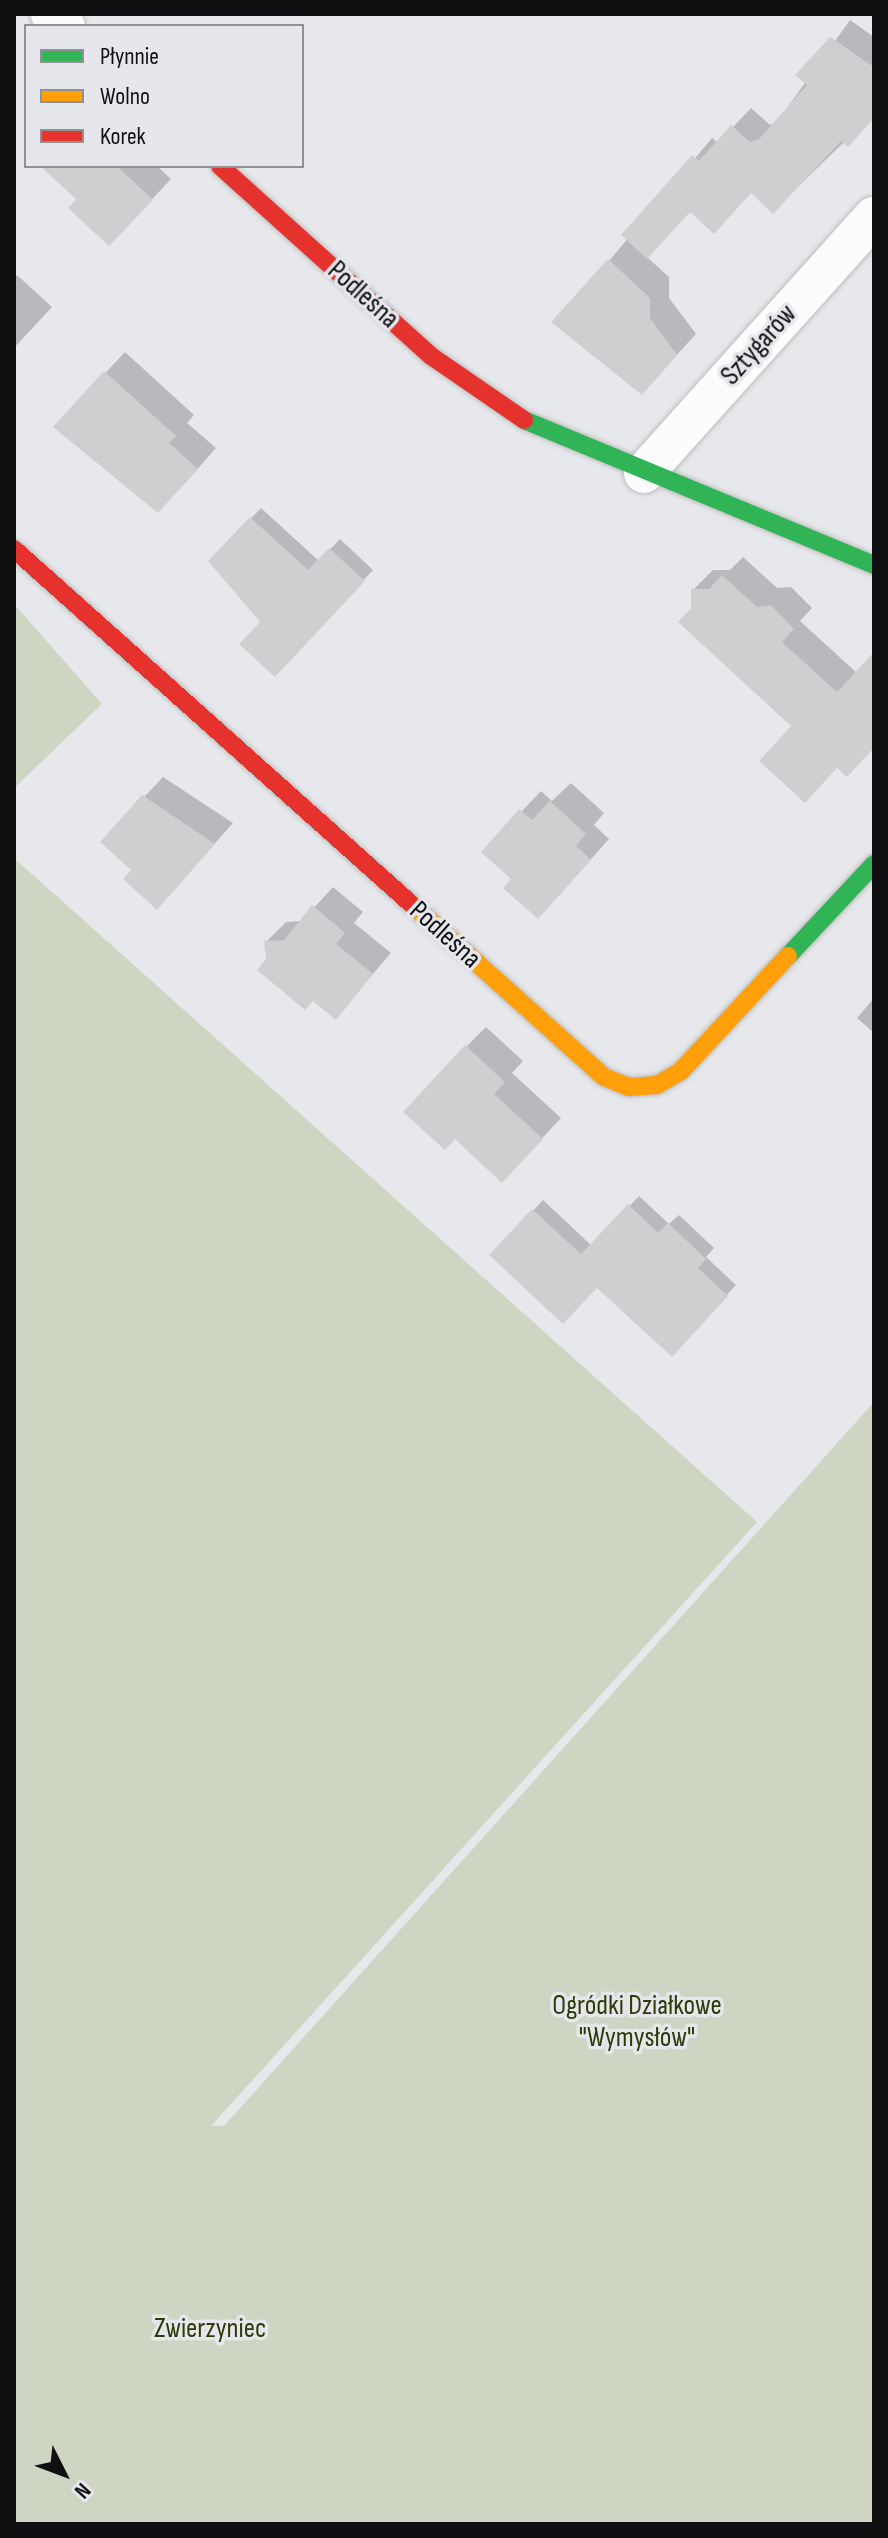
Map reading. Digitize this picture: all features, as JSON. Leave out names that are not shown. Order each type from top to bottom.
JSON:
[{"type":"street","name":"Podleśna","points":[[222,168],[431,356],[489,399],[644,473],[874,565]]},
{"type":"street","name":"Sztygarów","points":[[644,473],[874,217]]},
{"type":"street","name":"Podleśna","points":[[14,549],[604,1077],[629,1087],[657,1085],[681,1071],[874,864]]},
{"type":"green space","points":[[14,604],[102,704],[14,788]]},
{"type":"green space","points":[[14,858],[757,1522],[211,2126],[224,2126],[874,1402],[874,2524],[14,2524]]},
{"type":"building","points":[[830,37],[874,67],[874,118],[848,147],[841,141],[773,214],[751,193],[714,234],[690,212],[647,259],[621,235],[692,155],[699,161],[731,125],[750,142],[759,139],[807,85],[795,75]]},
{"type":"building","points":[[42,168],[119,168],[153,200],[109,246],[68,208],[76,199]]},
{"type":"building","points":[[608,259],[650,298],[650,318],[677,355],[642,395],[551,322]]},
{"type":"building","points":[[104,371],[176,436],[169,443],[198,469],[158,513],[53,427]]},
{"type":"building","points":[[250,517],[308,570],[329,548],[365,581],[275,677],[239,644],[260,622],[208,561]]},
{"type":"building","points":[[722,575],[757,607],[771,605],[794,629],[782,642],[837,692],[874,652],[874,748],[847,777],[837,768],[805,803],[759,761],[791,726],[678,622],[691,608],[691,589],[709,589]]},
{"type":"building","points":[[142,795],[215,844],[157,910],[123,879],[131,870],[100,842]]},
{"type":"building","points":[[550,801],[586,834],[576,846],[591,860],[538,919],[503,888],[511,879],[481,852],[519,809],[532,820]]},
{"type":"building","points":[[312,905],[345,933],[336,944],[373,974],[336,1020],[313,1001],[305,1010],[257,970],[266,959],[264,941],[284,940]]},
{"type":"building","points":[[465,1045],[505,1082],[494,1094],[543,1139],[502,1183],[455,1139],[445,1150],[403,1112]]},
{"type":"building","points":[[628,1204],[658,1233],[668,1223],[706,1259],[698,1268],[728,1296],[672,1357],[597,1288],[563,1324],[489,1255],[532,1209],[581,1254]]},
{"type":"traffic: fast","points":[[524,420],[874,565]]},
{"type":"traffic: fast","points":[[788,956],[874,864]]},
{"type":"traffic: slow","points":[[410,903],[604,1077],[629,1087],[657,1085],[681,1071],[788,956]]},
{"type":"traffic: jam","points":[[222,168],[431,356],[524,420]]},
{"type":"traffic: jam","points":[[14,549],[410,903]]},
{"type":"park label","name":"Ogródki Działkowe \"Wymysłów\"","points":[[637,2022]]},
{"type":"park label","name":"Zwierzyniec","points":[[210,2329]]}]
